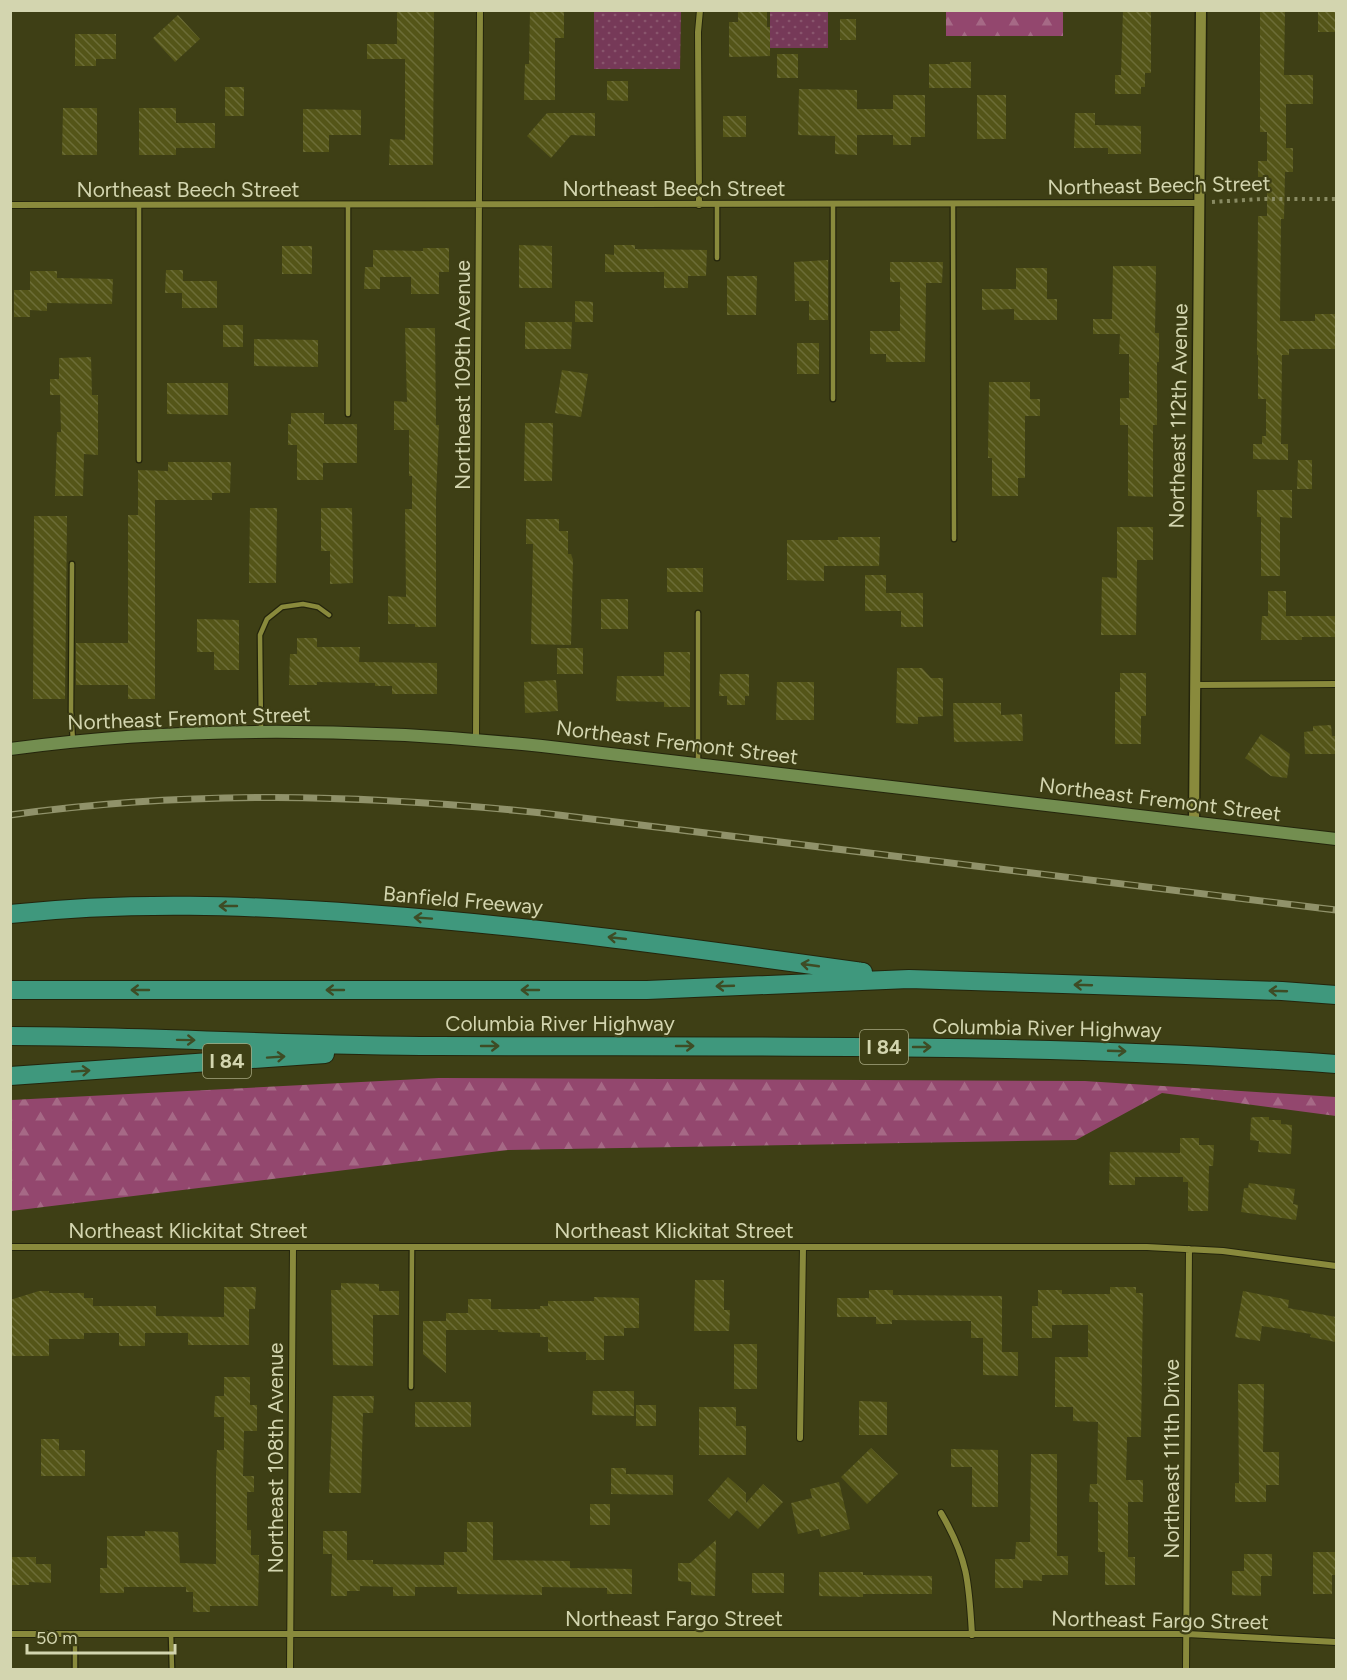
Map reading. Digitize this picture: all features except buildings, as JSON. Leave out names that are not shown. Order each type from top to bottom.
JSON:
[{"type":"highway","name":"Banfield Freeway","points":[[10,914],[141,905],[269,907],[447,920],[649,942],[909,979]]},
{"type":"highway","points":[[10,990],[647,990],[909,979]]},
{"type":"highway","name":"Columbia River Highway","points":[[909,979],[1282,991],[1336,995]]},
{"type":"highway","points":[[10,1036],[432,1046]]},
{"type":"highway","name":"Columbia River Highway","points":[[432,1046],[983,1047],[1151,1052],[1336,1064]]},
{"type":"highway","name":"I 84","points":[[10,1076],[432,1046]]},
{"type":"main road","name":"Northeast Fremont Street","points":[[10,749],[143,735],[261,732],[353,732],[476,739],[1336,839]]},
{"type":"street","name":"Northeast 109th Avenue","points":[[476,739],[480,10]]},
{"type":"street","points":[[699,205],[698,32],[700,10]]},
{"type":"street","name":"Northeast 112th Avenue","points":[[1194,823],[1201,10]]},
{"type":"street","name":"Northeast Beech Street","points":[[10,205],[1200,203]]},
{"type":"street","points":[[1194,685],[1336,684]]},
{"type":"street","name":"Northeast Klickitat Street","points":[[10,1247],[1189,1249],[1336,1266]]},
{"type":"street","name":"Northeast 108th Avenue","points":[[290,1670],[293,1247]]},
{"type":"street","points":[[800,1438],[803,1247]]},
{"type":"street","name":"Northeast 111th Drive","points":[[1186,1670],[1189,1249]]},
{"type":"street","points":[[941,1513],[956,1538],[965,1564],[969,1583],[972,1635]]},
{"type":"street","name":"Northeast Fargo Street","points":[[10,1634],[1186,1634],[1336,1642]]},
{"type":"lane","points":[[833,204],[833,399]]},
{"type":"lane","points":[[953,204],[954,539]]},
{"type":"lane","points":[[140,205],[140,460]]},
{"type":"lane","points":[[348,205],[348,414]]},
{"type":"lane","points":[[717,205],[717,258]]},
{"type":"lane","points":[[72,564],[71,711],[73,741]]},
{"type":"lane","points":[[261,732],[261,634],[267,619],[282,607],[303,604],[318,607],[329,615]]},
{"type":"lane","points":[[698,613],[698,764]]},
{"type":"lane","points":[[411,1387],[412,1247]]},
{"type":"lane","points":[[75,1634],[75,1670]]},
{"type":"lane","points":[[171,1634],[172,1670]]},
{"type":"path","name":"Northeast Beech Street","points":[[1200,203],[1262,199],[1336,199]]},
{"type":"shaded area","points":[[594,11],[681,11],[680,69],[594,69]]},
{"type":"shaded area","points":[[770,11],[828,11],[828,48],[770,48]]},
{"type":"green space","points":[[946,11],[1063,11],[1063,36],[946,36]]},
{"type":"green space","points":[[439,1078],[1085,1081],[1336,1097],[1336,1116],[1162,1093],[1076,1140],[508,1150],[11,1211],[11,1100]]},
{"type":"railway","points":[[10,815],[144,801],[210,798],[408,802],[542,813],[1336,910]]}]
